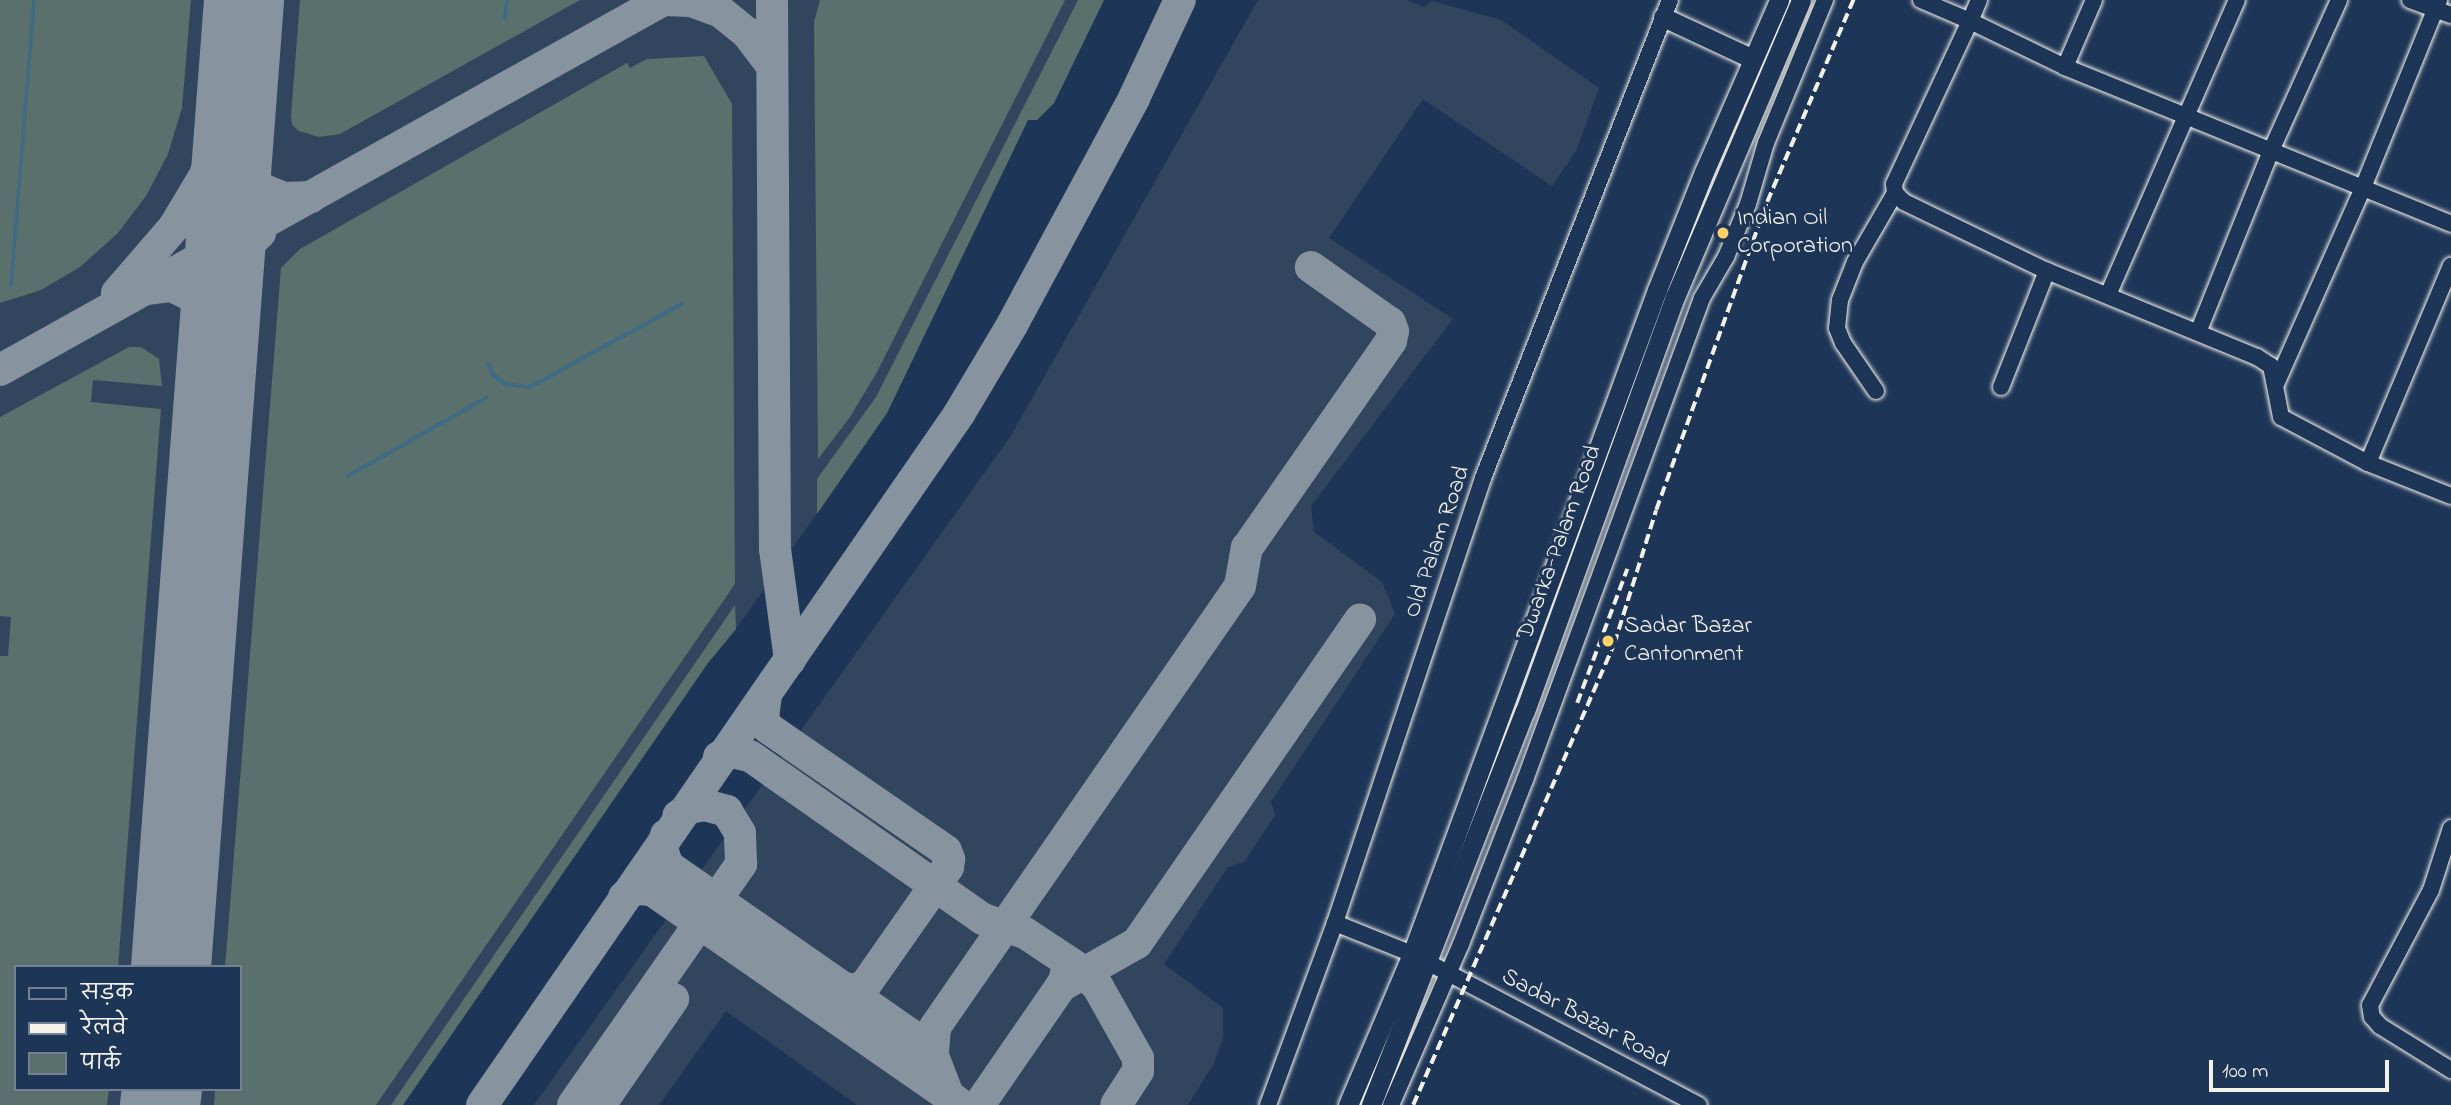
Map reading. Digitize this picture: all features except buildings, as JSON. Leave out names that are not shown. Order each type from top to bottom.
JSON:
[{"type":"main road","name":"Dwarka-Palam Road","points":[[1371,1105],[1420,958],[1657,290],[1779,0]]},
{"type":"main road","name":"Dwarka-Palam Road","points":[[1420,958],[1525,711],[1675,297],[1801,0]]},
{"type":"main road","points":[[1666,8],[1754,59]]},
{"type":"main road","points":[[1348,1105],[1420,958]]},
{"type":"street","points":[[1391,1105],[1449,974],[1525,780],[1702,298],[1727,257],[1748,204],[1766,143],[1825,0]]},
{"type":"street","points":[[1921,0],[2065,67],[2270,153],[2451,224]]},
{"type":"street","points":[[1876,391],[1843,342],[1837,328],[1840,299],[1855,262],[1895,193],[1894,184],[1979,0]]},
{"type":"street","points":[[2065,67],[2094,0]]},
{"type":"street","points":[[2108,295],[2237,0]]},
{"type":"street","points":[[2199,330],[2270,153],[2339,0]]},
{"type":"street","points":[[2410,0],[2437,4],[2451,15]]},
{"type":"street","points":[[2275,386],[2362,190],[2437,4]]},
{"type":"street","name":"Old Palam Road","points":[[1268,1105],[1335,923],[1483,478],[1666,8]]},
{"type":"street","points":[[1895,193],[1904,202],[2047,271],[2199,330],[2272,366],[2281,417],[2368,463],[2451,496]]},
{"type":"street","points":[[2368,463],[2451,266]]},
{"type":"street","points":[[2001,387],[2047,271]]},
{"type":"street","points":[[2451,828],[2431,890],[2370,1005],[2372,1017],[2380,1026],[2451,1070]]},
{"type":"street","name":"Sadar Bazar Road","points":[[1335,923],[1420,958],[1699,1105]]},
{"type":"shaded area","points":[[0,0],[1104,0],[1054,103],[1037,120],[1028,120],[887,413],[736,629],[708,663],[403,1105],[0,1105]]},
{"type":"shaded area","points":[[1258,0],[1407,0],[1424,7],[1432,1],[1501,20],[1599,88],[1576,151],[1552,186],[1423,99],[1329,238],[1453,319],[1311,506],[1314,532],[1382,582],[1395,614],[1271,802],[1275,815],[1244,862],[1228,867],[1164,964],[1223,1008],[1223,1038],[1213,1065],[1188,1105],[857,1105],[726,1011],[659,1105],[534,1105],[1010,437]]},
{"type":"green space","points":[[0,0],[191,0],[182,108],[168,154],[146,196],[117,234],[80,267],[41,290],[0,303]]},
{"type":"green space","points":[[300,0],[580,0],[340,134],[319,137],[299,131],[292,125]]},
{"type":"green space","points":[[820,0],[1065,0],[877,372],[850,417],[818,459],[814,22]]},
{"type":"green space","points":[[1078,0],[1104,0],[1054,103],[1037,120],[1028,120],[887,413],[817,514],[817,479],[876,397]]},
{"type":"green space","points":[[704,56],[732,104],[735,584],[376,1105],[214,1105],[215,1091],[242,1091],[242,965],[225,965],[281,268],[300,249],[627,63],[630,68],[647,59]]},
{"type":"green space","points":[[129,347],[141,347],[159,359],[162,386],[93,380],[91,402],[161,409],[118,965],[14,965],[14,1091],[109,1091],[107,1105],[0,1105],[0,656],[8,656],[11,617],[0,616],[0,417]]},
{"type":"green space","points":[[735,605],[736,629],[708,663],[403,1105],[391,1105]]},
{"type":"waterway","points":[[11,286],[34,0]]},
{"type":"waterway","points":[[505,19],[507,0]]},
{"type":"waterway","points":[[489,364],[493,374],[505,384],[530,387],[682,304]]},
{"type":"waterway","points":[[348,476],[486,398]]},
{"type":"taxiway","points":[[657,3],[663,0],[691,1],[721,12],[747,33],[772,66]]},
{"type":"taxiway","points":[[0,370],[663,0]]},
{"type":"taxiway","points":[[772,0],[775,549],[790,660]]},
{"type":"taxiway","points":[[482,1105],[959,414],[1012,325],[1134,98],[1180,0]]},
{"type":"taxiway","points":[[117,293],[174,227],[205,175],[227,117],[239,60]]},
{"type":"taxiway","points":[[233,143],[243,171],[262,189],[284,198],[311,197]]},
{"type":"taxiway","points":[[221,311],[232,267],[244,248],[260,233]]},
{"type":"taxiway","points":[[933,1051],[935,1027],[1240,586],[1247,548],[1391,341],[1393,331],[1390,323],[1311,267]]},
{"type":"taxiway","points":[[146,289],[172,286],[201,300],[215,322],[219,345]]},
{"type":"taxiway","points":[[1061,986],[1137,943],[1360,620]]},
{"type":"taxiway","points":[[766,694],[763,719],[768,728],[946,851],[949,859],[948,867],[866,984],[857,990],[844,988]]},
{"type":"taxiway","points":[[719,757],[732,752],[750,756],[983,919],[1025,933],[1084,972],[1098,987],[1138,1058],[1138,1071],[1116,1105]]},
{"type":"taxiway","points":[[573,1105],[741,864],[740,833],[727,811],[704,805],[690,808],[678,816]]},
{"type":"taxiway","points":[[666,835],[662,849],[668,866],[930,1048],[948,1095],[961,1105]]},
{"type":"taxiway","points":[[624,897],[634,889],[652,890],[951,1098]]},
{"type":"taxiway","points":[[979,1105],[1064,982],[1067,969]]},
{"type":"taxiway","points":[[600,1105],[673,999]]},
{"type":"runway","points":[[171,965],[244,0]]},
{"type":"runway","points":[[160,1105],[162,1091]]},
{"type":"railway","points":[[1413,1105],[1614,644],[1656,510],[1767,202],[1853,0]]},
{"type":"railway","points":[[1577,703],[1627,569]]},
{"type":"place","name":"Indian Oil Corporation","points":[[1723,233]]},
{"type":"place","name":"Sadar Bazar Cantonment","points":[[1608,641]]}]
